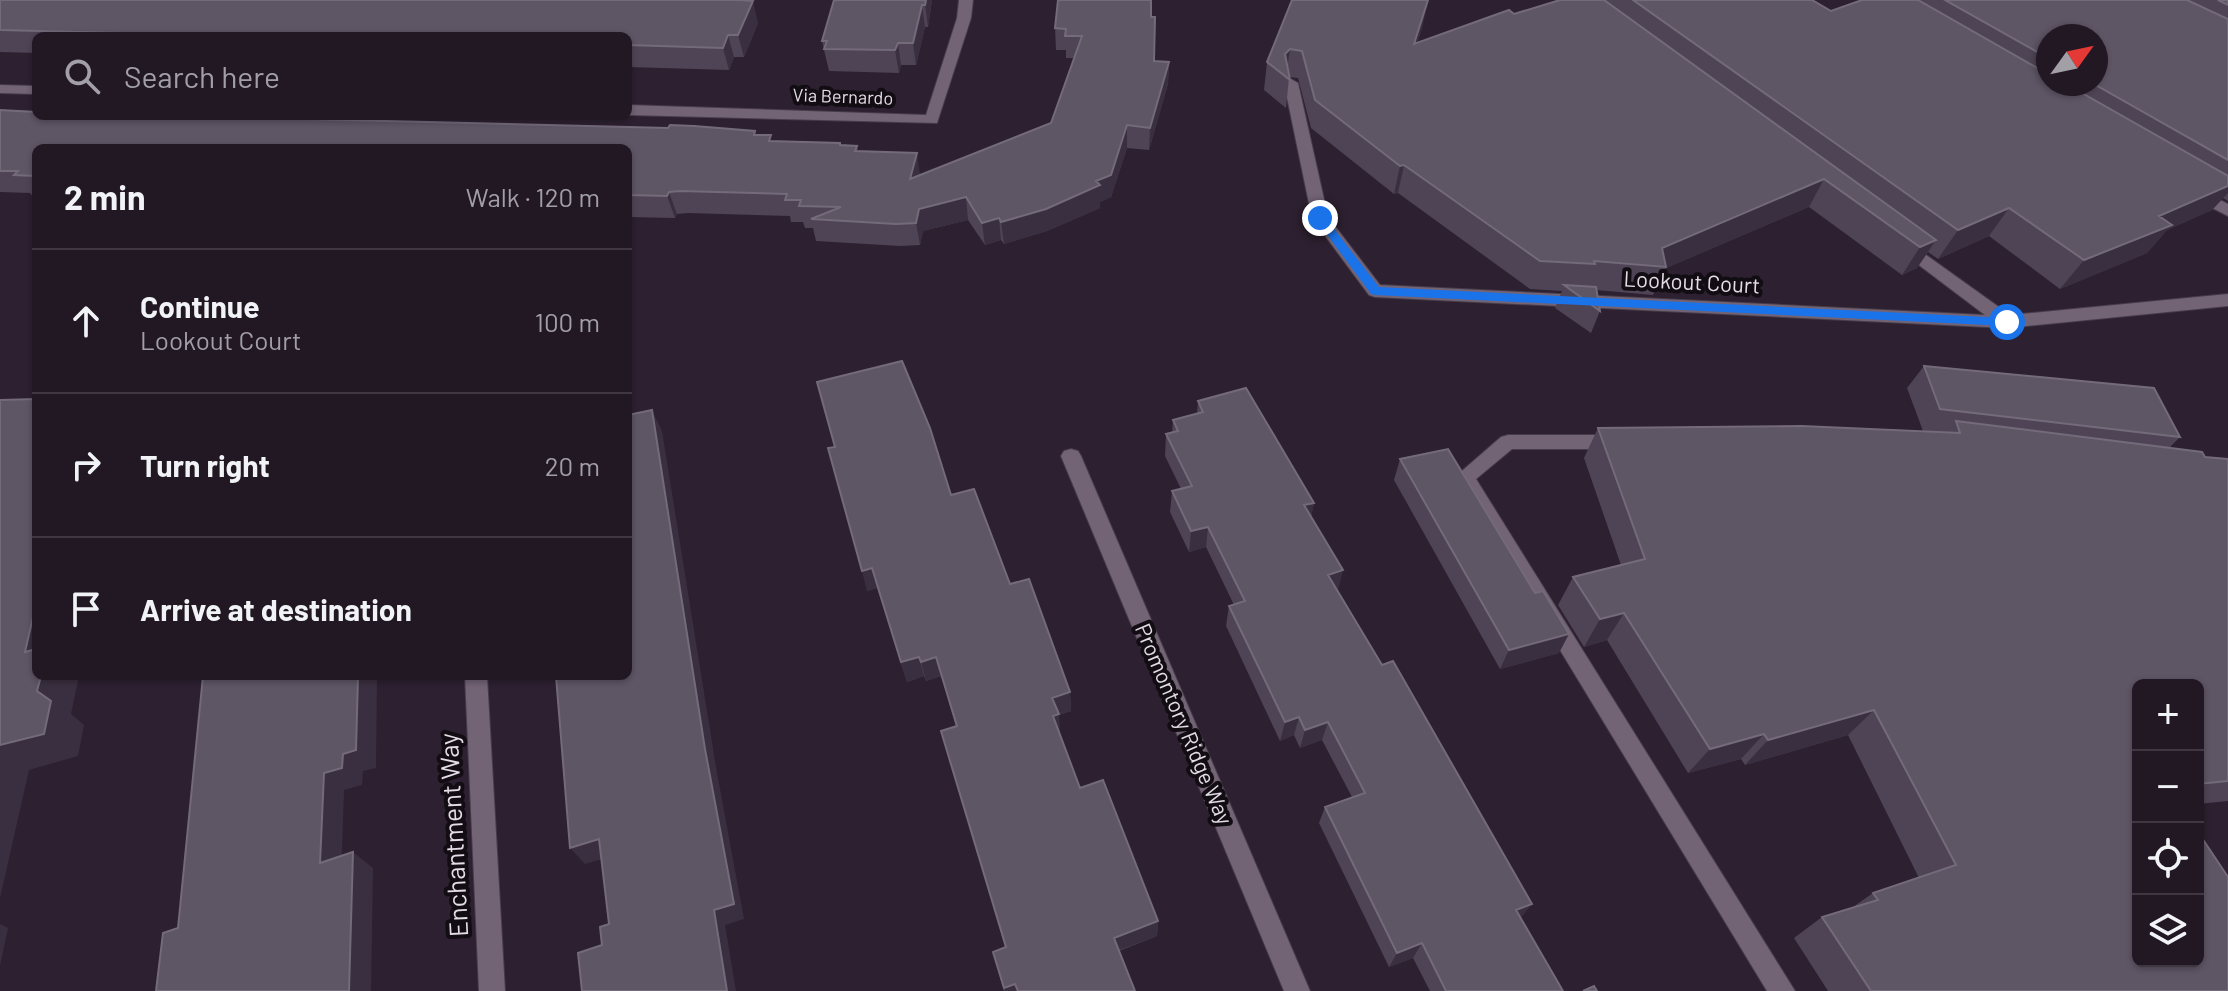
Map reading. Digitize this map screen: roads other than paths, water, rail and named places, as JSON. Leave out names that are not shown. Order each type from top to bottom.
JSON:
[{"type":"street","name":"Via Bernardo","points":[[632,110],[932,120],[964,18],[966,0]]},
{"type":"street","name":"Lookout Court","points":[[1291,83],[1320,218],[1375,291],[2007,322],[2228,300]]},
{"type":"street","points":[[0,89],[32,90]]},
{"type":"street","points":[[2175,180],[2228,211]]},
{"type":"street","points":[[1893,237],[2007,322]]},
{"type":"street","points":[[1633,442],[1508,442],[1465,477],[1782,991]]},
{"type":"street","name":"Promontory Ridge Way","points":[[1071,456],[1297,991]]},
{"type":"street","name":"Enchantment Way","points":[[476,680],[492,991]]}]
